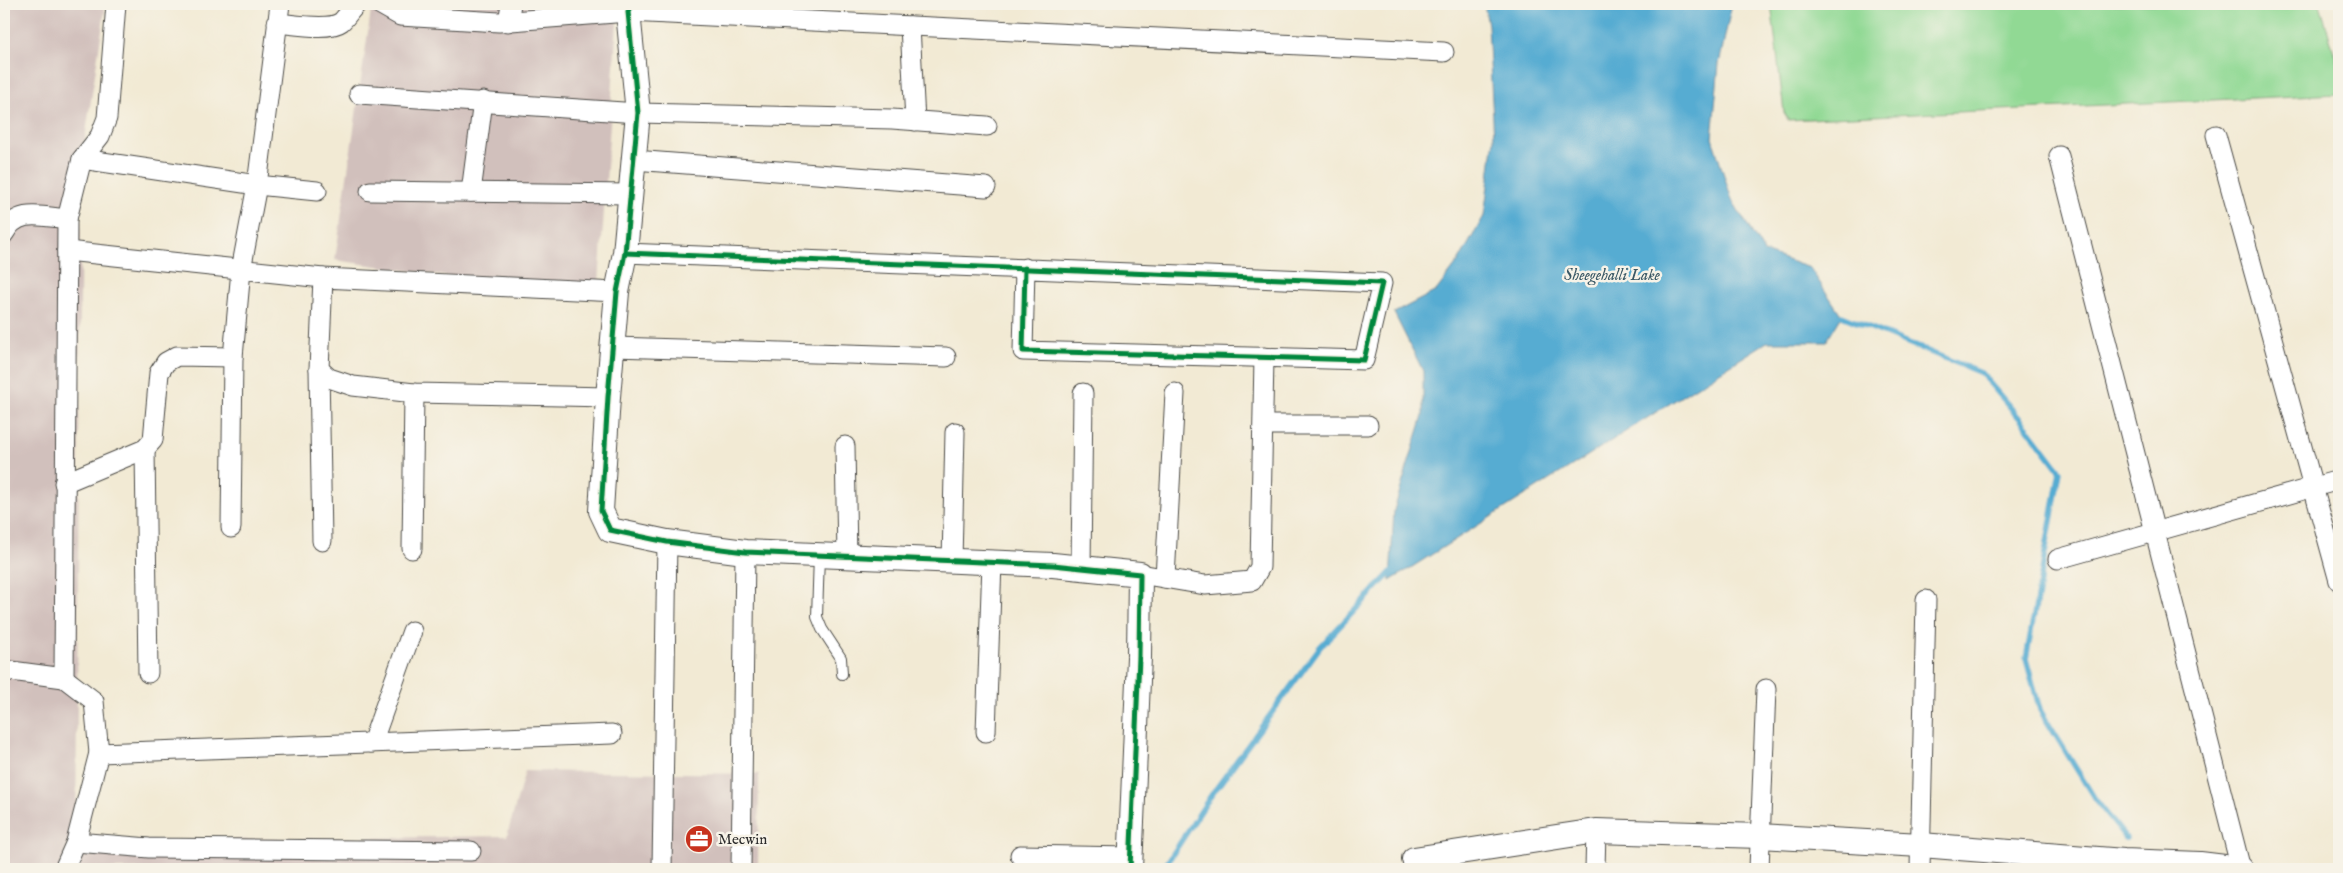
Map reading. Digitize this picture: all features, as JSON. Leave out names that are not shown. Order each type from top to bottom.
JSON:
[{"type":"street","points":[[64,678],[67,220],[82,159],[100,136],[107,118],[116,4]]},
{"type":"street","points":[[231,528],[233,357],[241,270],[257,185],[280,4]]},
{"type":"street","points":[[277,23],[328,26],[341,22],[357,4]]},
{"type":"street","points":[[379,4],[400,16],[630,8],[910,26],[1444,52]]},
{"type":"street","points":[[630,8],[638,114],[625,253],[617,292],[614,347],[608,397],[601,511],[610,530],[667,542],[746,552],[992,562],[1081,568],[1140,574],[1205,584],[1252,581],[1260,567],[1264,357]]},
{"type":"street","points":[[910,26],[916,121]]},
{"type":"street","points":[[359,94],[483,101],[638,114],[916,121],[987,126]]},
{"type":"street","points":[[470,192],[483,101]]},
{"type":"street","points":[[2216,135],[2339,581]]},
{"type":"street","points":[[1414,859],[1441,862],[1596,831],[1760,836],[1921,845],[2124,861],[2200,864],[2241,869],[2059,156]]},
{"type":"street","points":[[82,159],[257,185],[317,191]]},
{"type":"street","points":[[634,160],[986,187]]},
{"type":"street","points":[[370,191],[630,194]]},
{"type":"street","points":[[4,234],[15,219],[29,215],[67,220]]},
{"type":"street","points":[[67,251],[323,278],[617,292]]},
{"type":"street","points":[[625,253],[1025,268],[1382,284],[1364,360],[1022,350],[1025,268]]},
{"type":"street","points":[[322,541],[319,369],[323,278]]},
{"type":"street","points":[[614,347],[946,357]]},
{"type":"street","points":[[64,484],[145,450],[153,440],[159,373],[166,362],[177,356],[233,357]]},
{"type":"street","points":[[319,369],[329,378],[353,386],[414,393],[608,397]]},
{"type":"street","points":[[412,549],[414,393]]},
{"type":"street","points":[[1081,568],[1083,393]]},
{"type":"street","points":[[1165,578],[1175,393]]},
{"type":"street","points":[[1264,425],[1368,425]]},
{"type":"street","points":[[952,561],[955,432]]},
{"type":"street","points":[[845,446],[847,556]]},
{"type":"street","points":[[145,450],[148,673]]},
{"type":"street","points":[[2058,560],[2339,480]]},
{"type":"street","points":[[662,869],[667,542]]},
{"type":"street","points":[[741,869],[746,552]]},
{"type":"street","points":[[986,732],[992,562]]},
{"type":"street","points":[[1020,855],[1130,863],[1139,657],[1140,574]]},
{"type":"street","points":[[1920,869],[1926,600]]},
{"type":"street","points":[[372,743],[412,631]]},
{"type":"street","points":[[4,670],[64,678],[94,701],[99,753],[90,796],[76,842],[64,869]]},
{"type":"street","points":[[1759,869],[1766,689]]},
{"type":"street","points":[[99,753],[612,734]]},
{"type":"street","points":[[1596,831],[1596,869]]},
{"type":"street","points":[[76,842],[149,848],[470,851]]},
{"type":"lane","points":[[819,555],[817,617],[822,629],[841,658],[842,674]]},
{"type":"shaded area","points":[[4,4],[106,4],[81,164],[76,842],[507,836],[525,771],[759,774],[758,869],[4,869]]},
{"type":"shaded area","points":[[372,4],[620,4],[618,8],[598,298],[335,260]]},
{"type":"green space","points":[[1771,4],[2320,4],[2339,70],[2339,94],[1788,120],[1784,112]]},
{"type":"water","name":"Sheegehalli Lake","points":[[1484,4],[1732,4],[1719,64],[1712,138],[1732,200],[1764,252],[1810,268],[1842,316],[1826,342],[1767,342],[1390,581],[1394,510],[1423,416],[1423,371],[1394,313],[1436,291],[1458,262],[1484,216],[1494,139],[1488,25]]},
{"type":"waterway","points":[[1842,316],[1981,373],[2027,427],[2060,471],[2026,659],[2040,710],[2095,799],[2126,838]]},
{"type":"waterway","points":[[1163,869],[1210,797],[1320,647],[1395,568]]},
{"type":"cycle path","points":[[632,4],[628,12],[638,113],[625,253],[617,292],[608,397],[601,511],[610,530],[667,542],[745,552],[1053,565],[1140,574],[1139,657],[1130,869]]},
{"type":"cycle path","points":[[625,253],[1382,283],[1364,360],[1023,351],[1025,268]]},
{"type":"place","name":"Mecwin","points":[[699,839]]}]
